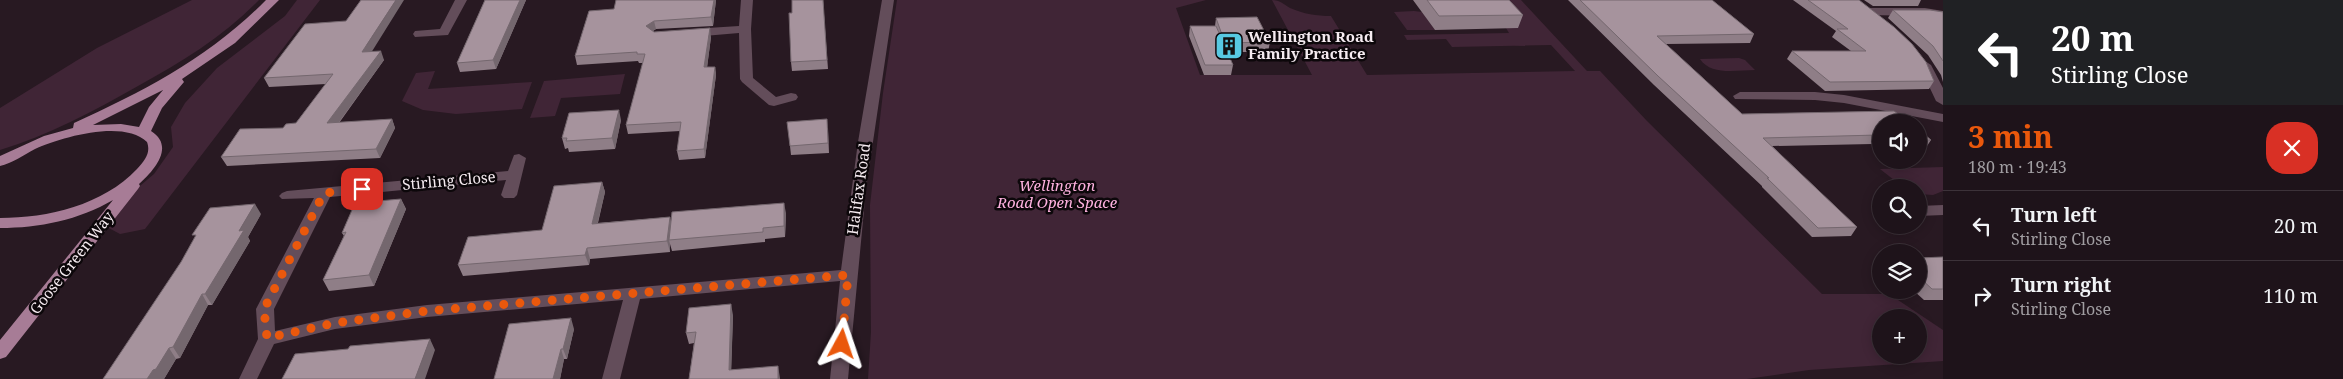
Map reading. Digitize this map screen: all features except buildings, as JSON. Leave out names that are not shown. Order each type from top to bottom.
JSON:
[{"type":"main road","points":[[0,162],[7,156],[52,138],[183,75],[236,37],[273,0]]},
{"type":"main road","points":[[143,132],[156,107],[183,75]]},
{"type":"main road","points":[[0,223],[40,220],[70,212],[108,196],[125,187],[143,173],[153,160],[156,148],[153,139],[143,132],[126,128],[78,131],[52,138]]},
{"type":"main road","name":"Goose Green Way","points":[[0,352],[143,173]]},
{"type":"street","points":[[419,34],[444,32],[461,0]]},
{"type":"street","points":[[747,0],[745,29],[747,79],[774,102],[791,97]]},
{"type":"street","name":"Halifax Road","points":[[839,379],[848,275],[873,83],[888,0]]},
{"type":"street","points":[[1859,4],[1890,27]]},
{"type":"street","points":[[1871,12],[1925,12],[1943,15]]},
{"type":"street","points":[[676,34],[745,29]]},
{"type":"street","points":[[1916,51],[1930,71],[1943,101]]},
{"type":"street","points":[[1740,96],[1825,97],[1943,118]]},
{"type":"street","name":"Stirling Close","points":[[509,195],[519,158]]},
{"type":"street","name":"Stirling Close","points":[[287,196],[515,175]]},
{"type":"street","points":[[248,379],[267,338],[264,309],[324,193]]},
{"type":"street","points":[[1927,211],[1943,210]]},
{"type":"street","points":[[267,338],[335,323],[427,311],[848,275]]},
{"type":"street","points":[[612,379],[633,294]]},
{"type":"green space","points":[[192,0],[259,0],[217,37],[154,77],[71,122],[0,150],[0,108],[97,48]]},
{"type":"green space","points":[[297,0],[320,0],[145,229],[120,234],[105,226],[121,202],[154,174],[173,147],[171,127],[185,103],[217,68],[285,16]]},
{"type":"green space","name":"Wellington Road Open Space","points":[[897,0],[1206,0],[1176,8],[1200,75],[1312,75],[1272,0],[1279,1],[1290,8],[1305,13],[1331,16],[1367,75],[1575,71],[1551,45],[1452,47],[1446,39],[1407,40],[1404,35],[1509,33],[1506,28],[1518,28],[1493,0],[1521,0],[1587,71],[1600,71],[1647,121],[1822,294],[1872,294],[1872,299],[1896,299],[1912,309],[1872,309],[1872,364],[1898,364],[1809,370],[1747,379],[868,379],[871,332],[870,205],[883,93]]},
{"type":"green space","points":[[1394,12],[1422,12],[1435,30],[1407,30]]},
{"type":"green space","points":[[1739,58],[1745,60],[1755,70],[1717,70],[1711,68],[1700,59]]},
{"type":"green space","points":[[435,71],[428,89],[532,82],[522,109],[456,114],[423,110],[402,101],[416,73]]},
{"type":"green space","points":[[625,74],[620,94],[561,98],[555,116],[530,118],[544,81]]},
{"type":"green space","points":[[1943,167],[1943,191],[1933,195],[1927,195],[1927,179],[1893,179],[1880,169],[1927,169]]},
{"type":"green space","name":"Wellington Road Open Space","points":[[1927,319],[1943,330],[1943,361],[1927,362]]},
{"type":"place","name":"Wellington Road Family Practice","points":[[1229,46]]},
{"type":"route","points":[[362,189],[324,193],[264,309],[267,338],[335,323],[427,311],[848,275],[842,344]]}]
